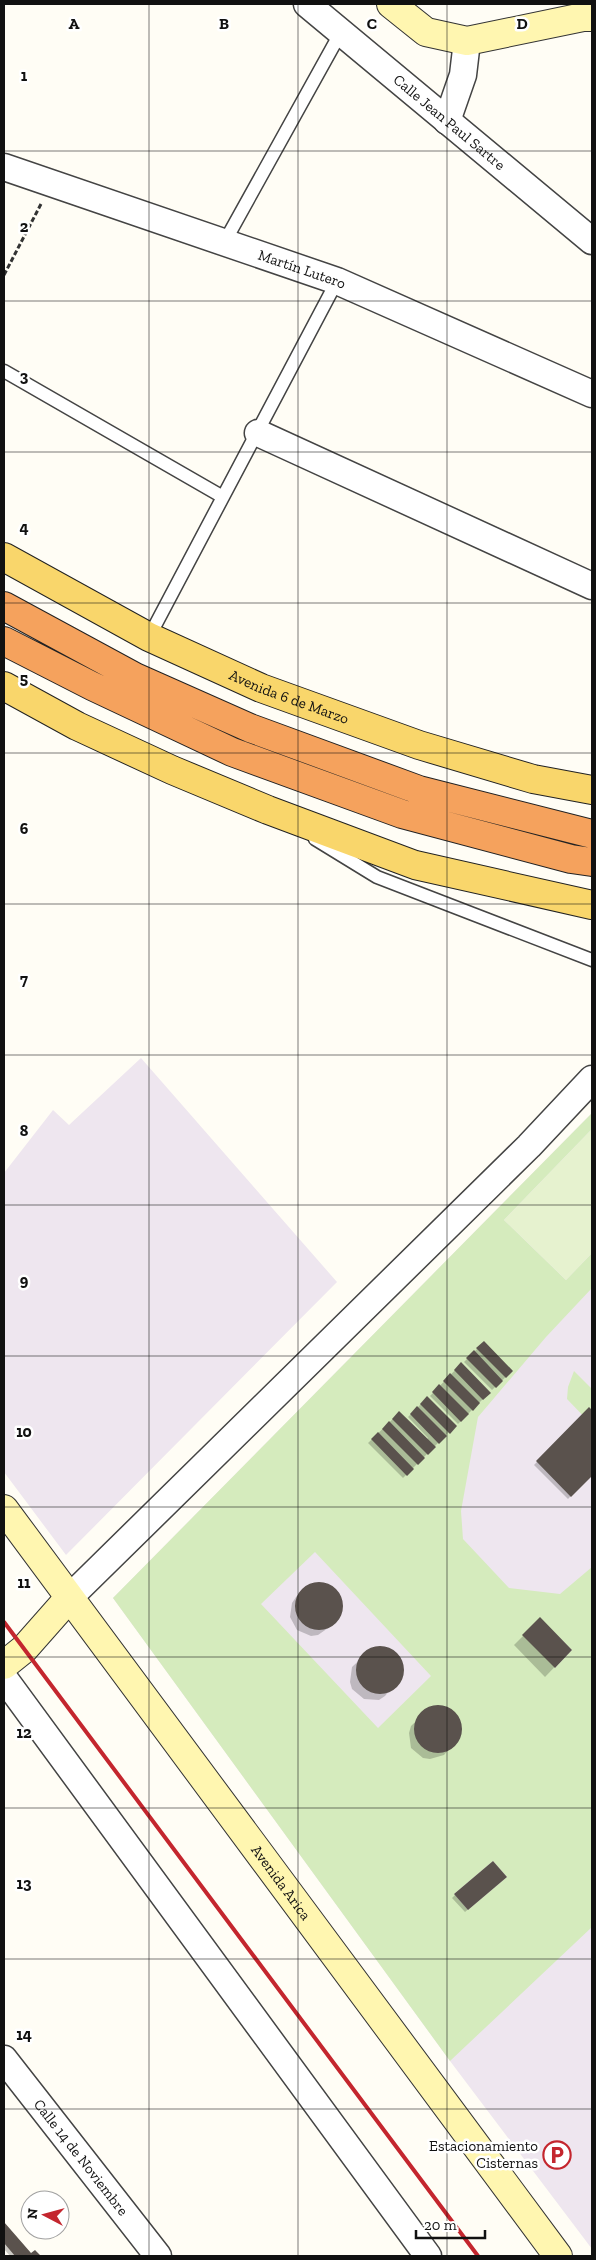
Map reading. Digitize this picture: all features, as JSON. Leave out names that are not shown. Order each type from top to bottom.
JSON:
[{"type":"highway","points":[[4,606],[135,676],[250,728],[419,790],[592,834]]},
{"type":"highway","points":[[4,641],[92,686],[241,756],[402,814],[571,859],[592,862]]},
{"type":"main road","points":[[391,4],[426,32],[467,41],[583,17],[592,17]]},
{"type":"main road","name":"Avenida 6 de Marzo","points":[[4,557],[149,637],[261,688],[418,745],[533,779],[592,790]]},
{"type":"main road","points":[[4,686],[77,726],[164,766],[268,810],[415,865],[592,905]]},
{"type":"main road","name":"Avenida Arica","points":[[4,1508],[558,2256]]},
{"type":"main road","points":[[4,1665],[24,1649],[69,1598]]},
{"type":"street","name":"Calle Jean Paul Sartre","points":[[307,4],[592,241]]},
{"type":"street","points":[[447,121],[463,75],[467,41]]},
{"type":"street","name":"Martín Lutero","points":[[4,168],[337,281],[592,394]]},
{"type":"street","points":[[258,433],[592,586]]},
{"type":"street","points":[[69,1598],[530,1146],[592,1079]]},
{"type":"street","points":[[4,1678],[428,2256]]},
{"type":"street","name":"Calle 14 de Noviembre","points":[[4,2059],[158,2256]]},
{"type":"lane","points":[[224,243],[341,32]]},
{"type":"lane","points":[[149,637],[337,281]]},
{"type":"lane","points":[[4,371],[223,497]]},
{"type":"lane","points":[[268,810],[376,877],[592,960]]},
{"type":"path","points":[[4,274],[51,184]]},
{"type":"shaded area","points":[[141,1058],[337,1282],[66,1555],[4,1472],[4,1173],[53,1110],[69,1125]]},
{"type":"shaded area","points":[[592,1113],[592,2249],[450,2061],[113,1598]]},
{"type":"green space","points":[[592,1113],[592,1129],[504,1220],[566,1280],[592,1253],[592,1288],[546,1337],[478,1417],[461,1511],[463,1539],[509,1588],[560,1594],[592,1567],[592,1927],[450,2061],[113,1598]],"holes":[[[315,1552],[431,1676],[378,1728],[261,1604]],[[540,1618],[572,1650],[555,1668]],[[493,1861],[507,1877],[468,1910],[454,1894]]]},
{"type":"green space","points":[[592,1129],[592,1253],[566,1280],[504,1220]]},
{"type":"green space","points":[[574,1371],[592,1389],[592,1425],[567,1399],[568,1387]]},
{"type":"building","points":[[484,1341],[513,1371],[506,1378],[476,1348]]},
{"type":"building","points":[[474,1350],[503,1381],[496,1388],[466,1358]]},
{"type":"building","points":[[461,1362],[491,1393],[483,1400],[454,1370]]},
{"type":"building","points":[[450,1373],[480,1403],[473,1411],[443,1381]]},
{"type":"building","points":[[439,1384],[469,1414],[461,1422],[432,1392]]},
{"type":"building","points":[[427,1396],[457,1426],[450,1434],[420,1404]]},
{"type":"building","points":[[417,1406],[447,1436],[439,1444],[410,1414]]},
{"type":"building","points":[[589,1407],[592,1410],[592,1476],[571,1497],[536,1461]]},
{"type":"building","points":[[399,1411],[436,1447],[428,1455],[392,1419]]},
{"type":"building","points":[[389,1421],[425,1458],[418,1465],[382,1429]]},
{"type":"building","points":[[378,1432],[414,1469],[407,1476],[371,1439]]},
{"type":"building","points":[[319,1582],[328,1584],[336,1589],[341,1597],[343,1606],[341,1615],[336,1623],[328,1628],[319,1630],[310,1628],[302,1623],[297,1615],[295,1606],[297,1597],[302,1589],[310,1584]]},
{"type":"building","points":[[540,1617],[572,1650],[555,1668],[522,1635]]},
{"type":"building","points":[[380,1646],[389,1648],[397,1653],[402,1661],[404,1670],[402,1679],[397,1687],[389,1692],[380,1694],[371,1692],[363,1687],[358,1679],[356,1670],[358,1661],[363,1653],[371,1648]]},
{"type":"building","points":[[438,1705],[447,1707],[455,1712],[460,1720],[462,1729],[460,1738],[455,1746],[447,1751],[438,1753],[429,1751],[421,1746],[416,1738],[414,1729],[416,1720],[421,1712],[429,1707]]},
{"type":"building","points":[[493,1861],[507,1877],[468,1910],[454,1894]]},
{"type":"building","points":[[4,2222],[31,2253],[35,2250],[41,2256],[15,2256],[4,2243]]},
{"type":"railway","points":[[4,1622],[478,2256]]},
{"type":"place","name":"Estacionamiento Cisternas","points":[[557,2155]]}]
